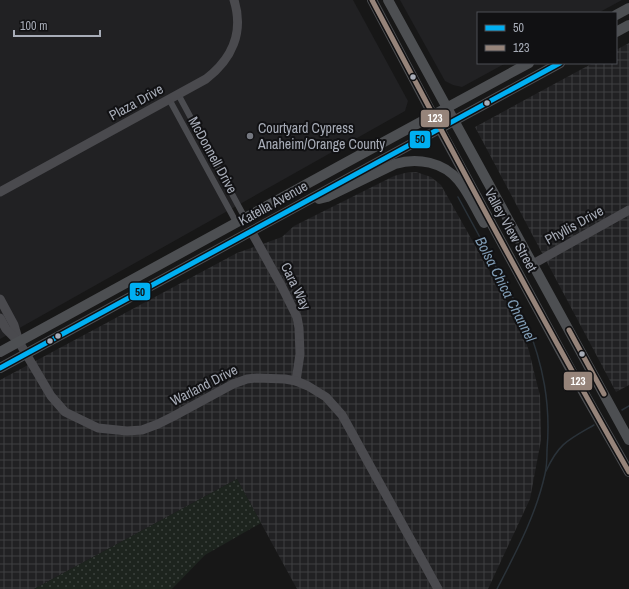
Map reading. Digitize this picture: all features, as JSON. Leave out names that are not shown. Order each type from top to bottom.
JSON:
[{"type":"main road","name":"Valley View Street","points":[[372,0],[514,266],[629,472]]},
{"type":"main road","name":"Valley View Street","points":[[388,0],[629,440]]},
{"type":"main road","points":[[617,14],[629,8]]},
{"type":"main road","points":[[617,31],[629,25]]},
{"type":"main road","name":"Katella Avenue","points":[[0,352],[527,64]]},
{"type":"main road","name":"Katella Avenue","points":[[0,368],[558,64]]},
{"type":"main road","points":[[303,202],[327,197],[395,164],[411,160],[430,163],[448,170],[460,182],[505,258],[514,266]]},
{"type":"main road","points":[[250,231],[251,226],[262,208]]},
{"type":"main road","points":[[238,238],[241,230],[246,224],[240,220]]},
{"type":"street","name":"Plaza Drive","points":[[0,192],[206,79],[216,71],[224,62],[236,39],[238,24],[234,0]]},
{"type":"street","name":"McDonnell Drive","points":[[178,94],[240,220]]},
{"type":"street","name":"McDonnell Drive","points":[[169,99],[240,220]]},
{"type":"street","name":"Phyllis Drive","points":[[533,264],[629,210]]},
{"type":"street","name":"Cara Way","points":[[250,231],[281,285],[297,317],[300,354],[296,381]]},
{"type":"street","points":[[0,300],[14,326],[18,342]]},
{"type":"street","points":[[0,318],[6,329],[18,342]]},
{"type":"street","name":"Warland Drive","points":[[18,342],[51,396],[65,412],[98,428],[127,431],[142,430],[158,424],[233,384],[247,379],[258,378],[296,381],[308,386],[326,397],[342,415],[438,589]]},
{"type":"shaded area","points":[[0,0],[353,0],[408,101],[405,111],[0,339]]},
{"type":"shaded area","points":[[400,0],[622,0],[600,12],[477,12],[477,64],[504,64],[462,87],[445,81]]},
{"type":"shaded area","points":[[629,43],[629,385],[616,392],[475,127],[591,64],[617,64],[617,49]]},
{"type":"shaded area","points":[[416,172],[431,177],[441,185],[521,327],[529,351],[540,396],[541,440],[530,499],[488,589],[297,589],[237,479],[34,589],[0,589],[0,380],[237,253],[282,237],[294,226],[394,176]]},
{"type":"shaded area","points":[[237,479],[261,523],[205,555],[172,589],[34,589]]},
{"type":"waterway","name":"Bolsa Chica Channel","points":[[458,197],[526,322],[537,353],[547,400],[548,433],[546,471],[531,519],[497,589]]},
{"type":"waterway","points":[[622,410],[629,406]]},
{"type":"waterway","points":[[546,471],[555,454],[565,443],[594,425]]},
{"type":"transit line","name":"123","points":[[372,0],[531,296],[629,472]]},
{"type":"transit line","name":"50","points":[[0,368],[558,64]]},
{"type":"transit line","name":"123","points":[[569,330],[604,394]]},
{"type":"place","name":"Courtyard Cypress Anaheim/Orange County","points":[[250,136]]}]
